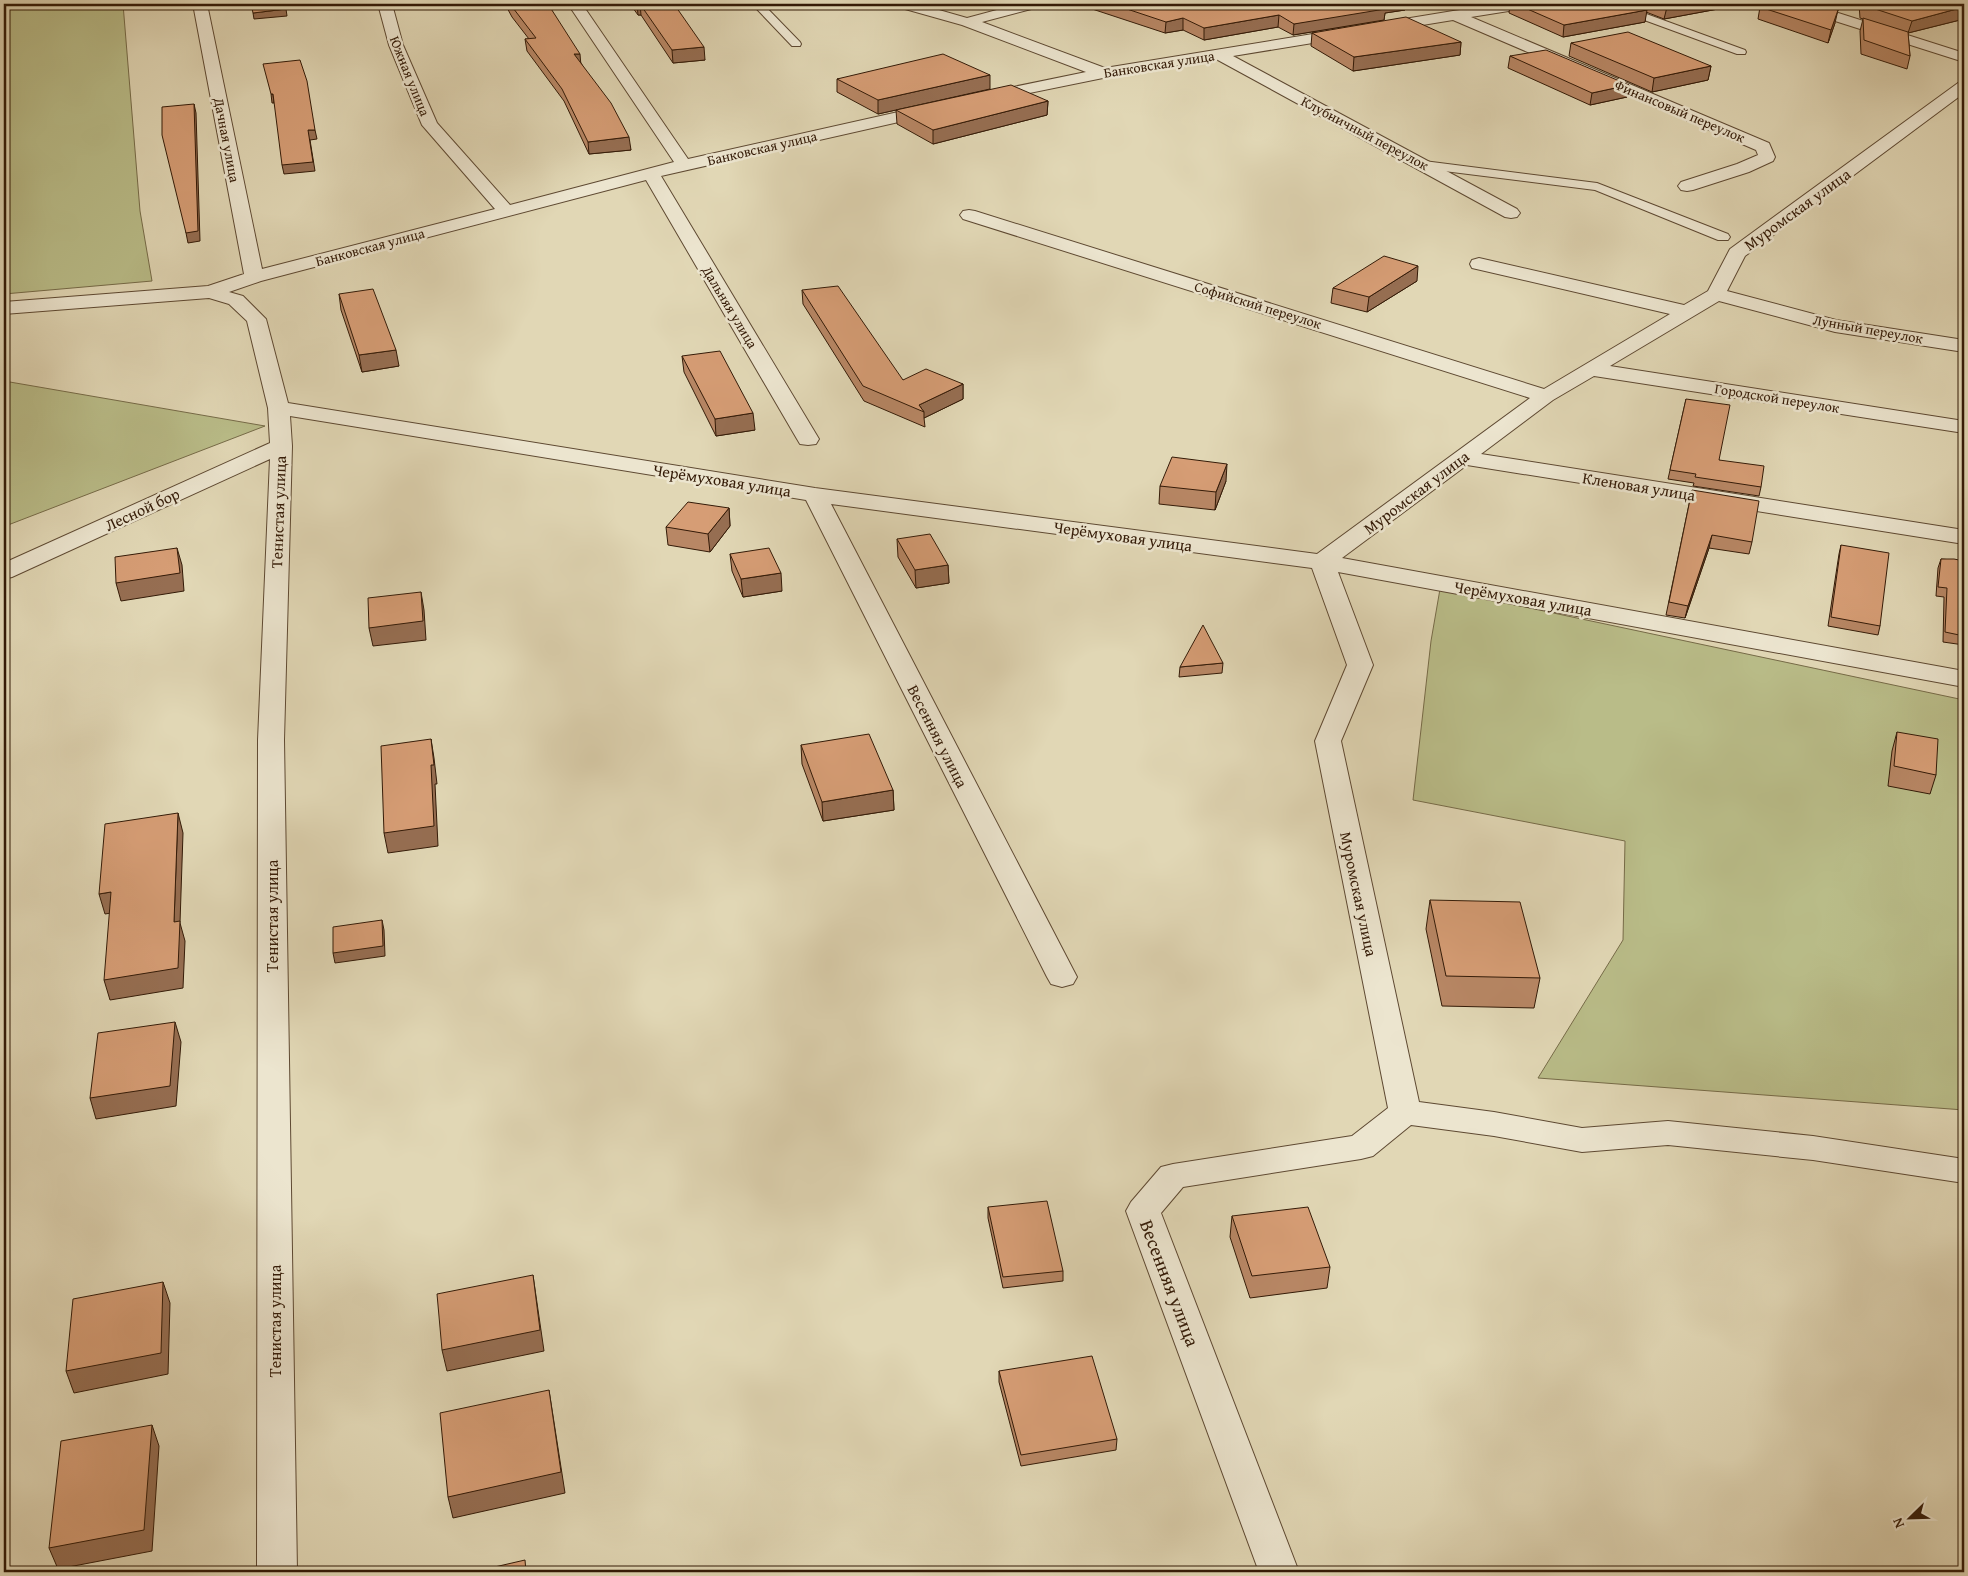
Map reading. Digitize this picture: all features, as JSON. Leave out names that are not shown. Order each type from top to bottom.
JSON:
[{"type":"street","name":"Дачная улица","points":[[200,4],[254,277]]},
{"type":"street","name":"Южная улица","points":[[385,4],[396,45],[430,125],[506,211]]},
{"type":"street","points":[[575,4],[684,165]]},
{"type":"street","points":[[903,4],[967,22],[1103,73]]},
{"type":"street","points":[[967,22],[1034,4]]},
{"type":"street","name":"Банковская улица","points":[[974,100],[1103,73],[1527,4]]},
{"type":"street","points":[[1796,4],[1964,58]]},
{"type":"street","name":"Финансовый переулок","points":[[1453,15],[1763,147],[1767,157],[1743,168],[1687,186]]},
{"type":"street","name":"Клубничный переулок","points":[[1219,55],[1510,212]]},
{"type":"street","name":"Муромская улица","points":[[1405,1112],[1328,741],[1360,666],[1322,562],[1546,396],[1716,294],[1737,253],[1964,86]]},
{"type":"street","name":"Банковская улица","points":[[4,308],[210,292],[254,277],[684,165],[945,106]]},
{"type":"street","name":"Дальняя улица","points":[[651,174],[808,439]]},
{"type":"street","name":"Софийский переулок","points":[[969,215],[1546,396]]},
{"type":"street","points":[[1479,264],[1684,312]]},
{"type":"street","name":"Тенистая улица","points":[[210,292],[236,300],[256,318],[279,408],[281,446],[271,740],[277,1572]]},
{"type":"street","name":"Лунный переулок","points":[[1716,294],[1835,326],[1964,346]]},
{"type":"street","name":"Городской переулок","points":[[1590,369],[1964,427]]},
{"type":"street","name":"Черёмуховая улица","points":[[279,408],[815,495],[1322,562],[1964,679]]},
{"type":"street","name":"Лесной бор","points":[[4,572],[281,446]]},
{"type":"street","name":"Кленовая улица","points":[[1462,458],[1964,537]]},
{"type":"street","name":"Весенняя улица","points":[[815,495],[1062,977]]},
{"type":"street","points":[[1405,1112],[1494,1124],[1582,1140],[1668,1133],[1813,1148],[1964,1171]]},
{"type":"street","name":"Весенняя улица","points":[[1278,1572],[1143,1211],[1173,1176],[1361,1147],[1405,1112]]},
{"type":"lane","points":[[757,4],[796,44]]},
{"type":"lane","points":[[1610,4],[1740,52]]},
{"type":"lane","points":[[1424,165],[1597,187],[1723,237]]},
{"type":"green space","points":[[4,4],[123,4],[140,211],[152,281],[4,294]]},
{"type":"green space","points":[[4,381],[265,426],[8,525],[4,524]]},
{"type":"green space","points":[[1440,589],[1964,700],[1964,1110],[1538,1078],[1623,940],[1625,841],[1413,800],[1431,641]]},
{"type":"building","points":[[251,4],[284,4],[286,9],[253,13]]},
{"type":"building","points":[[510,4],[548,4],[580,54],[574,54],[611,103],[629,137],[588,142],[562,89],[525,39],[536,38]]},
{"type":"building","points":[[640,4],[674,4],[704,47],[672,50]]},
{"type":"building","points":[[1112,4],[1374,4],[1385,9],[1294,24],[1279,15],[1204,28],[1183,18],[1166,22]]},
{"type":"building","points":[[1516,4],[1629,4],[1647,10],[1564,25]]},
{"type":"building","points":[[1658,4],[1683,4],[1667,7]]},
{"type":"building","points":[[1772,4],[1817,4],[1838,10],[1831,30],[1760,7]]},
{"type":"building","points":[[1863,4],[1964,4],[1964,7],[1912,21]]},
{"type":"building","points":[[1406,17],[1461,42],[1354,57],[1312,33]]},
{"type":"building","points":[[1863,18],[1908,32],[1910,56],[1864,40]]},
{"type":"building","points":[[1628,32],[1711,66],[1654,78],[1571,43]]},
{"type":"building","points":[[1546,50],[1629,85],[1592,93],[1510,56]]},
{"type":"building","points":[[943,54],[990,75],[878,100],[837,79]]},
{"type":"building","points":[[300,60],[307,81],[315,130],[308,130],[313,162],[282,165],[273,94],[271,94],[263,64]]},
{"type":"building","points":[[1011,85],[1048,101],[933,130],[896,110]]},
{"type":"building","points":[[194,104],[198,231],[186,233],[162,135],[162,107]]},
{"type":"building","points":[[1384,256],[1418,266],[1369,297],[1333,288]]},
{"type":"building","points":[[838,286],[903,380],[926,369],[963,384],[919,405],[924,412],[863,386],[802,290]]},
{"type":"building","points":[[373,289],[396,350],[359,355],[339,294]]},
{"type":"building","points":[[720,351],[753,413],[715,419],[682,356]]},
{"type":"building","points":[[1686,399],[1730,405],[1719,460],[1764,466],[1761,487],[1695,477],[1696,474],[1670,470]]},
{"type":"building","points":[[1172,457],[1227,464],[1216,492],[1160,486]]},
{"type":"building","points":[[1692,490],[1759,501],[1752,542],[1712,535],[1688,606],[1669,602]]},
{"type":"building","points":[[688,502],[729,508],[708,534],[666,527]]},
{"type":"building","points":[[930,534],[948,565],[915,570],[897,539]]},
{"type":"building","points":[[1841,545],[1889,553],[1880,626],[1831,617]]},
{"type":"building","points":[[177,548],[180,573],[116,583],[115,557]]},
{"type":"building","points":[[769,548],[781,573],[741,579],[730,554]]},
{"type":"building","points":[[1941,559],[1964,561],[1964,636],[1945,632],[1947,588],[1938,587]]},
{"type":"building","points":[[421,592],[423,621],[369,628],[368,598]]},
{"type":"building","points":[[1203,625],[1223,663],[1180,667]]},
{"type":"building","points":[[1897,732],[1938,739],[1936,775],[1894,766]]},
{"type":"building","points":[[869,734],[893,790],[822,802],[801,745]]},
{"type":"building","points":[[431,739],[434,765],[431,765],[434,826],[384,833],[381,746]]},
{"type":"building","points":[[178,813],[174,922],[180,921],[178,968],[104,980],[111,892],[99,894],[105,824]]},
{"type":"building","points":[[1430,900],[1520,902],[1540,978],[1446,976]]},
{"type":"building","points":[[382,920],[383,946],[333,953],[333,927]]},
{"type":"building","points":[[175,1022],[170,1086],[90,1098],[98,1033]]},
{"type":"building","points":[[1047,1201],[1063,1271],[1003,1277],[988,1207]]},
{"type":"building","points":[[1308,1207],[1330,1267],[1252,1276],[1232,1216]]},
{"type":"building","points":[[533,1275],[540,1330],[442,1350],[437,1294]]},
{"type":"building","points":[[163,1282],[161,1353],[66,1371],[73,1299]]},
{"type":"building","points":[[1092,1356],[1117,1439],[1021,1455],[999,1371]]},
{"type":"building","points":[[549,1390],[561,1472],[448,1497],[440,1413]]},
{"type":"building","points":[[152,1425],[144,1530],[49,1548],[61,1441]]},
{"type":"building","points":[[525,1560],[526,1572],[473,1572]]}]
